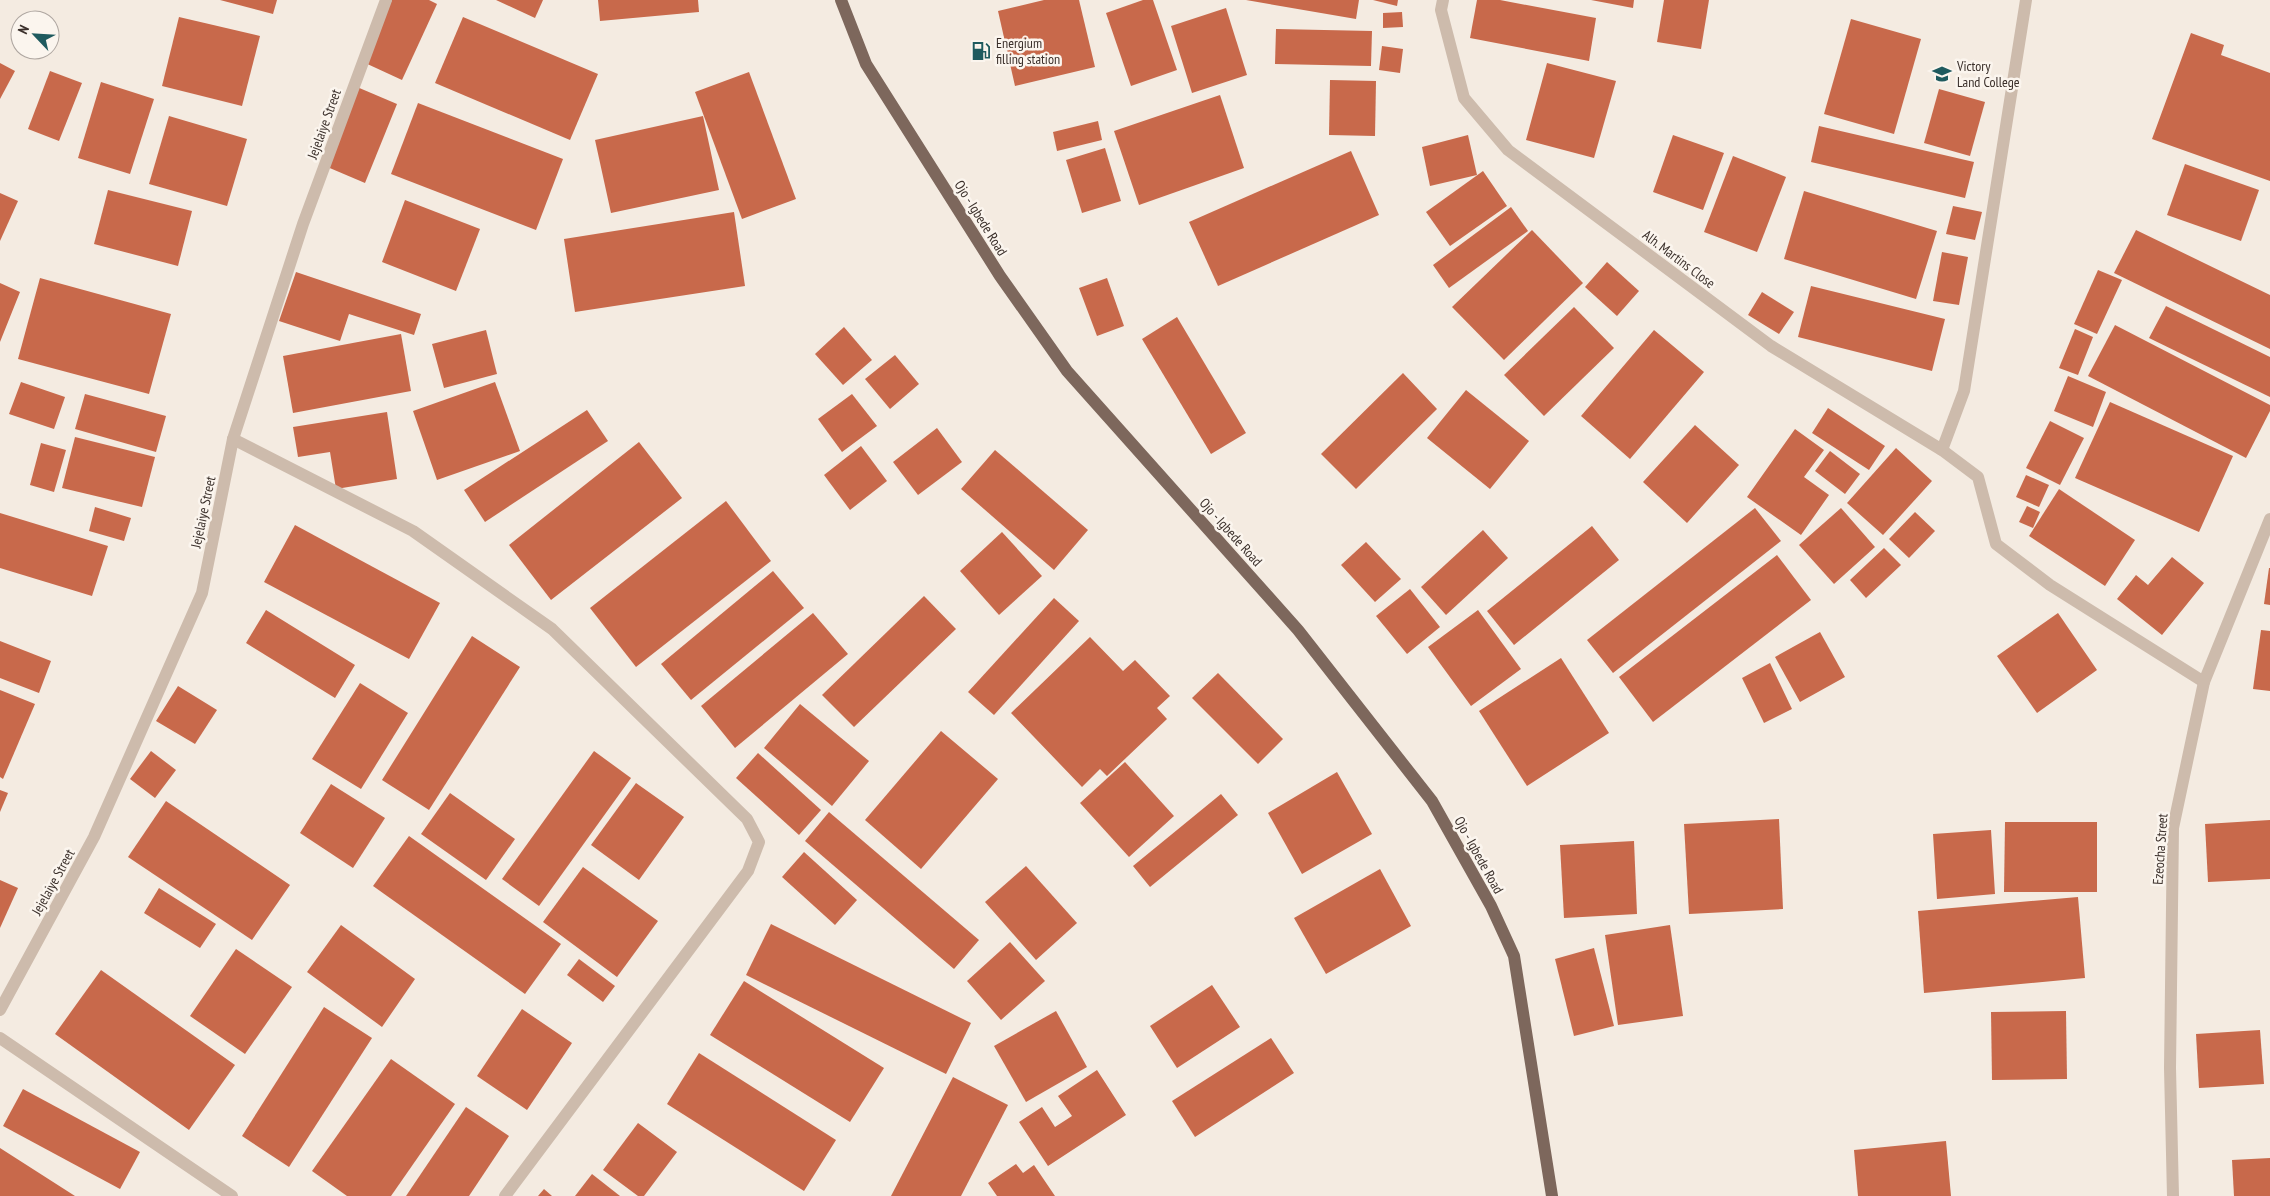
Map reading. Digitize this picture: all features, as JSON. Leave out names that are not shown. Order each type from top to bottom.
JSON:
[{"type":"main road","name":"Ojo - Igbede Road","points":[[841,0],[866,64],[1000,276],[1067,371],[1298,630],[1432,801],[1491,906],[1514,956],[1552,1196]]},
{"type":"street","name":"Jejelaiye Street","points":[[0,1010],[94,837],[202,593],[233,439],[303,224],[386,0]]},
{"type":"street","name":"Alh. Martins Close","points":[[1443,0],[1441,10],[1464,98],[1508,150],[1771,346],[1942,450],[1978,476],[1996,544],[2050,585],[2204,682]]},
{"type":"street","points":[[1942,450],[1964,391],[2026,0]]},
{"type":"street","points":[[233,439],[413,531],[552,629],[747,819],[759,842],[748,871],[506,1196]]},
{"type":"street","name":"Ezeocha Street","points":[[2173,1196],[2170,1068],[2173,828],[2204,682],[2270,519]]},
{"type":"street","points":[[0,1038],[232,1196]]},
{"type":"building","points":[[220,0],[277,0],[273,14]]},
{"type":"building","points":[[392,0],[429,0],[437,4],[402,80],[363,62]]},
{"type":"building","points":[[496,0],[543,0],[535,18]]},
{"type":"building","points":[[598,0],[698,0],[699,12],[600,21]]},
{"type":"building","points":[[1044,0],[1079,0],[1095,67],[1015,86],[998,11]]},
{"type":"building","points":[[1143,0],[1153,0],[1177,70],[1131,86],[1106,13]]},
{"type":"building","points":[[1246,0],[1359,0],[1356,19]]},
{"type":"building","points":[[1373,0],[1398,0],[1397,6]]},
{"type":"building","points":[[1477,0],[1500,0],[1596,18],[1589,61],[1470,38]]},
{"type":"building","points":[[1591,0],[1634,0],[1633,8]]},
{"type":"building","points":[[1664,0],[1709,0],[1701,49],[1657,42]]},
{"type":"building","points":[[1226,8],[1247,75],[1192,93],[1171,26]]},
{"type":"building","points":[[1402,12],[1403,27],[1383,28],[1383,13]]},
{"type":"building","points":[[179,17],[260,36],[242,106],[162,86]]},
{"type":"building","points":[[463,17],[598,74],[570,140],[435,83]]},
{"type":"building","points":[[1851,19],[1921,39],[1894,134],[1824,114]]},
{"type":"building","points":[[1276,29],[1372,31],[1371,66],[1275,64]]},
{"type":"building","points":[[2191,33],[2224,45],[2221,55],[2270,73],[2270,181],[2152,139]]},
{"type":"building","points":[[1382,46],[1403,49],[1400,73],[1379,70]]},
{"type":"building","points":[[0,63],[15,71],[0,99]]},
{"type":"building","points":[[1547,63],[1616,81],[1594,158],[1526,140]]},
{"type":"building","points":[[50,71],[82,83],[59,141],[28,129]]},
{"type":"building","points":[[749,72],[796,199],[742,219],[695,92]]},
{"type":"building","points":[[1330,80],[1376,81],[1375,136],[1329,135]]},
{"type":"building","points":[[101,82],[154,99],[130,174],[78,158]]},
{"type":"building","points":[[357,87],[397,104],[365,183],[325,166]]},
{"type":"building","points":[[1939,89],[1985,102],[1970,156],[1924,143]]},
{"type":"building","points":[[1220,95],[1244,168],[1139,205],[1114,131]]},
{"type":"building","points":[[418,103],[563,159],[536,230],[391,174]]},
{"type":"building","points":[[169,116],[247,139],[227,206],[149,184]]},
{"type":"building","points":[[703,116],[719,190],[611,213],[595,140]]},
{"type":"building","points":[[1098,121],[1102,140],[1057,151],[1053,132]]},
{"type":"building","points":[[1819,126],[1974,162],[1965,198],[1811,162]]},
{"type":"building","points":[[1468,135],[1477,175],[1430,186],[1422,147]]},
{"type":"building","points":[[1673,135],[1724,153],[1703,210],[1653,192]]},
{"type":"building","points":[[1105,148],[1121,201],[1082,213],[1066,160]]},
{"type":"building","points":[[1351,151],[1379,215],[1218,286],[1189,222]]},
{"type":"building","points":[[1733,156],[1786,177],[1757,252],[1704,232]]},
{"type":"building","points":[[2185,164],[2259,190],[2241,241],[2167,215]]},
{"type":"building","points":[[1483,171],[1507,206],[1450,246],[1426,212]]},
{"type":"building","points":[[108,190],[192,211],[178,266],[94,244]]},
{"type":"building","points":[[1804,191],[1937,231],[1916,299],[1784,259]]},
{"type":"building","points":[[0,193],[18,201],[0,241]]},
{"type":"building","points":[[405,200],[480,229],[456,291],[382,262]]},
{"type":"building","points":[[1953,206],[1982,212],[1975,240],[1946,234]]},
{"type":"building","points":[[1511,207],[1528,231],[1449,288],[1433,265]]},
{"type":"building","points":[[734,212],[745,286],[575,312],[564,239]]},
{"type":"building","points":[[1532,230],[1583,283],[1504,360],[1452,307]]},
{"type":"building","points":[[2136,230],[2270,295],[2270,349],[2114,273]]},
{"type":"building","points":[[1942,252],[1968,257],[1959,305],[1933,301]]},
{"type":"building","points":[[1607,262],[1639,291],[1617,316],[1585,287]]},
{"type":"building","points":[[2098,270],[2122,280],[2097,334],[2074,324]]},
{"type":"building","points":[[296,272],[421,314],[414,335],[349,314],[340,341],[279,321]]},
{"type":"building","points":[[40,278],[171,314],[149,394],[18,359]]},
{"type":"building","points":[[1107,278],[1124,326],[1097,336],[1079,288]]},
{"type":"building","points":[[0,283],[20,292],[0,342]]},
{"type":"building","points":[[1811,286],[1945,319],[1932,371],[1798,337]]},
{"type":"building","points":[[1762,292],[1794,312],[1779,334],[1748,315]]},
{"type":"building","points":[[2166,306],[2270,357],[2270,397],[2149,338]]},
{"type":"building","points":[[1574,307],[1614,348],[1544,416],[1504,375]]},
{"type":"building","points":[[1177,317],[1246,433],[1211,454],[1142,339]]},
{"type":"building","points":[[2115,325],[2270,405],[2270,411],[2246,458],[2088,376]]},
{"type":"building","points":[[844,327],[872,360],[843,385],[815,354]]},
{"type":"building","points":[[2075,329],[2093,337],[2078,375],[2059,368]]},
{"type":"building","points":[[486,330],[497,374],[444,388],[432,344]]},
{"type":"building","points":[[1654,330],[1704,372],[1630,459],[1581,416]]},
{"type":"building","points":[[401,334],[411,391],[293,413],[283,356]]},
{"type":"building","points":[[895,355],[919,384],[890,409],[865,379]]},
{"type":"building","points":[[1403,373],[1437,409],[1356,489],[1321,454]]},
{"type":"building","points":[[2068,376],[2106,392],[2093,427],[2054,411]]},
{"type":"building","points":[[21,382],[65,397],[54,429],[9,414]]},
{"type":"building","points":[[495,382],[520,451],[437,480],[413,411]]},
{"type":"building","points":[[1466,390],[1529,441],[1490,489],[1427,438]]},
{"type":"building","points":[[85,394],[166,416],[156,452],[75,429]]},
{"type":"building","points":[[852,394],[877,426],[842,452],[818,419]]},
{"type":"building","points":[[2110,402],[2233,456],[2199,532],[2075,478]]},
{"type":"building","points":[[1828,408],[1885,446],[1869,470],[1812,433]]},
{"type":"building","points":[[587,410],[608,441],[485,522],[464,490]]},
{"type":"building","points":[[387,412],[397,479],[336,489],[330,452],[298,457],[293,427]]},
{"type":"building","points":[[2050,421],[2084,438],[2060,485],[2026,468]]},
{"type":"building","points":[[1695,425],[1739,465],[1687,523],[1643,482]]},
{"type":"building","points":[[937,428],[962,462],[918,495],[893,462]]},
{"type":"building","points":[[1795,429],[1824,450],[1804,477],[1829,495],[1801,535],[1747,497]]},
{"type":"building","points":[[75,437],[155,457],[142,507],[62,488]]},
{"type":"building","points":[[639,442],[682,498],[551,600],[509,545]]},
{"type":"building","points":[[41,443],[66,450],[54,492],[30,485]]},
{"type":"building","points":[[861,446],[887,481],[850,510],[824,475]]},
{"type":"building","points":[[1896,448],[1932,481],[1883,535],[1847,503]]},
{"type":"building","points":[[995,450],[1088,530],[1054,570],[961,489]]},
{"type":"building","points":[[1830,451],[1860,474],[1845,494],[1815,471]]},
{"type":"building","points":[[2026,475],[2049,485],[2039,507],[2016,497]]},
{"type":"building","points":[[2059,489],[2135,540],[2105,586],[2029,536]]},
{"type":"building","points":[[726,501],[771,561],[636,667],[590,608]]},
{"type":"building","points":[[2027,506],[2040,512],[2033,528],[2019,522]]},
{"type":"building","points":[[95,507],[131,518],[124,541],[89,531]]},
{"type":"building","points":[[1755,508],[1781,541],[1613,673],[1587,640]]},
{"type":"building","points":[[1841,508],[1875,547],[1834,584],[1799,545]]},
{"type":"building","points":[[1915,512],[1935,531],[1909,558],[1889,539]]},
{"type":"building","points":[[0,513],[108,546],[92,596],[0,568]]},
{"type":"building","points":[[295,525],[440,603],[409,659],[264,582]]},
{"type":"building","points":[[1592,526],[1619,560],[1514,645],[1487,611]]},
{"type":"building","points":[[1483,530],[1508,558],[1446,615],[1421,587]]},
{"type":"building","points":[[1002,532],[1042,576],[999,615],[960,571]]},
{"type":"building","points":[[1366,542],[1401,579],[1375,602],[1341,565]]},
{"type":"building","points":[[1884,548],[1901,565],[1866,598],[1850,580]]},
{"type":"building","points":[[1777,555],[1811,600],[1653,722],[1619,677]]},
{"type":"building","points":[[2172,557],[2204,583],[2162,635],[2117,599],[2136,575],[2148,585]]},
{"type":"building","points":[[2270,568],[2270,605],[2264,604]]},
{"type":"building","points":[[773,571],[804,608],[691,700],[661,664]]},
{"type":"building","points":[[1410,589],[1440,627],[1407,654],[1376,616]]},
{"type":"building","points":[[924,596],[956,629],[854,727],[822,695]]},
{"type":"building","points":[[1054,598],[1079,621],[994,715],[968,692]]},
{"type":"building","points":[[266,610],[355,665],[335,698],[246,643]]},
{"type":"building","points":[[1478,610],[1521,669],[1471,706],[1428,647]]},
{"type":"building","points":[[813,613],[848,654],[735,748],[701,706]]},
{"type":"building","points":[[2058,613],[2097,670],[2037,713],[1997,656]]},
{"type":"building","points":[[2261,630],[2270,631],[2270,691],[2253,689]]},
{"type":"building","points":[[1820,632],[1845,677],[1800,702],[1775,657]]},
{"type":"building","points":[[472,636],[520,667],[429,810],[382,780]]},
{"type":"building","points":[[1090,637],[1123,671],[1135,660],[1170,696],[1157,708],[1167,719],[1107,776],[1100,769],[1082,787],[1011,713]]},
{"type":"building","points":[[0,641],[51,661],[39,693],[0,678]]},
{"type":"building","points":[[1561,658],[1609,733],[1527,786],[1479,711]]},
{"type":"building","points":[[1770,663],[1792,709],[1764,723],[1742,678]]},
{"type":"building","points":[[1218,673],[1283,739],[1258,764],[1192,698]]},
{"type":"building","points":[[360,683],[408,713],[361,789],[312,759]]},
{"type":"building","points":[[178,686],[217,710],[195,744],[156,721]]},
{"type":"building","points":[[0,690],[35,704],[3,779],[0,777]]},
{"type":"building","points":[[800,704],[869,761],[832,806],[764,748]]},
{"type":"building","points":[[941,731],[998,779],[921,869],[865,820]]},
{"type":"building","points":[[151,751],[176,770],[155,798],[130,779]]},
{"type":"building","points":[[594,751],[631,778],[539,906],[502,879]]},
{"type":"building","points":[[758,753],[821,810],[799,835],[736,778]]},
{"type":"building","points":[[1125,762],[1174,816],[1129,857],[1080,803]]},
{"type":"building","points":[[1337,772],[1372,834],[1302,874],[1268,813]]},
{"type":"building","points":[[636,783],[684,817],[639,880],[591,845]]},
{"type":"building","points":[[331,784],[385,818],[353,868],[300,833]]},
{"type":"building","points":[[0,790],[8,793],[0,812]]},
{"type":"building","points":[[450,793],[515,839],[486,880],[421,834]]},
{"type":"building","points":[[1221,794],[1238,815],[1150,887],[1133,866]]},
{"type":"building","points":[[166,801],[290,885],[252,940],[128,857]]},
{"type":"building","points":[[829,812],[979,940],[954,969],[805,841]]},
{"type":"building","points":[[1779,819],[1783,909],[1689,914],[1684,824]]},
{"type":"building","points":[[2270,820],[2270,879],[2208,882],[2205,824]]},
{"type":"building","points":[[2005,822],[2097,822],[2097,892],[2004,892]]},
{"type":"building","points":[[1991,830],[1995,894],[1937,899],[1933,834]]},
{"type":"building","points":[[409,836],[561,944],[525,994],[373,886]]},
{"type":"building","points":[[1634,841],[1637,914],[1564,918],[1560,845]]},
{"type":"building","points":[[804,852],[857,900],[835,925],[782,877]]},
{"type":"building","points":[[1026,866],[1077,923],[1036,960],[985,902]]},
{"type":"building","points":[[583,867],[658,921],[617,977],[543,922]]},
{"type":"building","points":[[1380,869],[1411,926],[1326,974],[1294,918]]},
{"type":"building","points":[[0,880],[18,888],[0,928]]},
{"type":"building","points":[[159,888],[216,924],[200,948],[144,913]]},
{"type":"building","points":[[2078,897],[2085,978],[1924,993],[1918,911]]},
{"type":"building","points":[[771,924],[971,1023],[946,1074],[746,975]]},
{"type":"building","points":[[341,925],[415,979],[382,1027],[307,972]]},
{"type":"building","points":[[1670,925],[1683,1016],[1618,1025],[1605,935]]},
{"type":"building","points":[[1010,942],[1045,981],[1001,1020],[967,981]]},
{"type":"building","points":[[1594,948],[1614,1026],[1574,1036],[1555,959]]},
{"type":"building","points":[[236,949],[292,987],[245,1054],[190,1016]]},
{"type":"building","points":[[579,959],[615,986],[603,1002],[567,975]]},
{"type":"building","points":[[101,970],[235,1065],[189,1130],[55,1034]]},
{"type":"building","points":[[744,981],[884,1068],[850,1122],[710,1035]]},
{"type":"building","points":[[1212,985],[1240,1027],[1177,1068],[1150,1026]]},
{"type":"building","points":[[324,1007],[372,1038],[289,1167],[242,1136]]},
{"type":"building","points":[[522,1009],[572,1043],[527,1110],[477,1076]]},
{"type":"building","points":[[1056,1011],[1087,1067],[1026,1102],[994,1046]]},
{"type":"building","points":[[2066,1011],[2067,1079],[1992,1080],[1991,1012]]},
{"type":"building","points":[[2260,1030],[2264,1084],[2199,1088],[2196,1034]]},
{"type":"building","points":[[1271,1038],[1294,1073],[1195,1137],[1172,1101]]},
{"type":"building","points":[[699,1053],[836,1140],[804,1191],[667,1104]]},
{"type":"building","points":[[391,1059],[455,1104],[391,1196],[347,1196],[312,1171]]},
{"type":"building","points":[[1097,1070],[1126,1115],[1048,1166],[1019,1122],[1042,1107],[1055,1127],[1072,1116],[1058,1096]]},
{"type":"building","points":[[953,1077],[1008,1105],[961,1196],[891,1196]]},
{"type":"building","points":[[23,1089],[140,1152],[120,1189],[3,1126]]},
{"type":"building","points":[[466,1107],[509,1136],[469,1196],[406,1196]]},
{"type":"building","points":[[638,1123],[677,1152],[644,1196],[638,1196],[603,1170]]},
{"type":"building","points":[[1946,1141],[1951,1196],[1858,1196],[1854,1150]]},
{"type":"building","points":[[0,1148],[75,1196],[0,1196]]},
{"type":"building","points":[[2270,1158],[2270,1196],[2234,1196],[2232,1160]]},
{"type":"building","points":[[1016,1164],[1023,1173],[1034,1165],[1055,1196],[997,1196],[988,1183]]},
{"type":"building","points":[[592,1174],[620,1196],[575,1196]]},
{"type":"building","points":[[544,1189],[552,1196],[538,1196]]},
{"type":"place","name":"Energium filling station","points":[[981,51]]},
{"type":"place","name":"Victory Land College","points":[[1942,74]]}]
